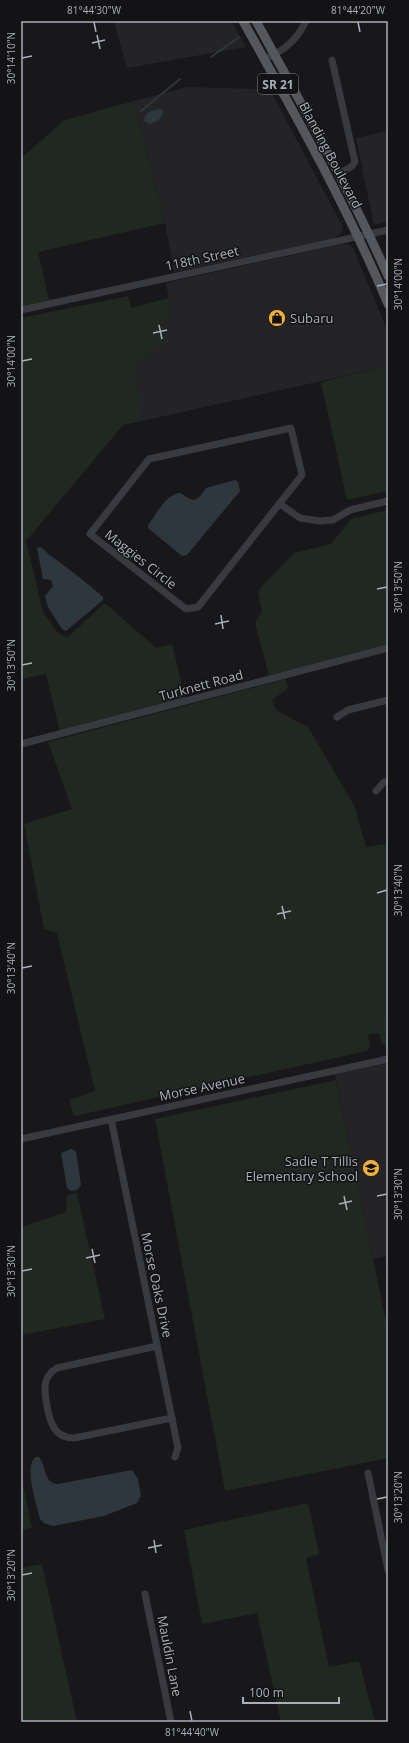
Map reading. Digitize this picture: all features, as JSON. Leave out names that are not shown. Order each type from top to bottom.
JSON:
[{"type":"main road","name":"Blanding Boulevard","points":[[243,21],[314,148],[359,237],[388,304]]},
{"type":"main road","name":"Blanding Boulevard","points":[[256,21],[323,143],[370,234],[388,276]]},
{"type":"street","points":[[264,59],[284,50],[295,39],[306,21]]},
{"type":"street","points":[[332,60],[355,162],[339,174]]},
{"type":"street","points":[[314,148],[323,143]]},
{"type":"street","name":"118th Street","points":[[21,310],[388,230]]},
{"type":"street","name":"Maggies Circle","points":[[291,428],[302,475],[280,504],[198,607],[192,609],[186,609],[90,534],[149,459],[291,428]]},
{"type":"street","points":[[280,504],[300,518],[332,520],[350,510],[388,501]]},
{"type":"street","name":"Turknett Road","points":[[21,744],[388,648]]},
{"type":"street","points":[[337,717],[348,710],[388,700]]},
{"type":"street","points":[[376,791],[384,782],[388,782]]},
{"type":"street","name":"Morse Avenue","points":[[21,1139],[388,1059]]},
{"type":"street","name":"Morse Oaks Drive","points":[[111,1119],[133,1235],[158,1346],[178,1448],[175,1457]]},
{"type":"street","points":[[158,1346],[57,1368],[48,1376],[44,1390],[52,1425],[58,1433],[68,1438],[172,1418]]},
{"type":"street","points":[[368,1473],[388,1570]]},
{"type":"street","name":"Mauldin Lane","points":[[145,1594],[171,1722]]},
{"type":"shaded area","points":[[114,21],[231,21],[246,47],[127,68]]},
{"type":"shaded area","points":[[266,82],[343,227],[341,233],[333,239],[174,272],[165,223],[134,101],[187,87],[257,89]]},
{"type":"shaded area","points":[[134,101],[165,223],[38,252],[49,300],[21,306],[21,158],[65,120]]},
{"type":"shaded area","points":[[162,109],[162,115],[158,120],[150,124],[144,121],[144,118],[148,113]]},
{"type":"shaded area","points":[[388,131],[388,222],[374,225],[356,138]]},
{"type":"shaded area","points":[[342,244],[348,244],[353,248],[388,332],[388,366],[142,421],[134,362],[163,344],[160,324],[172,316],[166,283]]},
{"type":"shaded area","points":[[128,296],[131,308],[169,298],[172,316],[160,324],[163,344],[135,363],[142,421],[123,425],[26,541],[43,612],[57,632],[67,638],[105,603],[156,648],[172,644],[185,698],[60,732],[46,674],[21,679],[21,318]]},
{"type":"shaded area","points":[[388,366],[388,491],[347,500],[321,382]]},
{"type":"shaded area","points":[[235,480],[238,482],[240,491],[187,555],[182,556],[148,528],[148,525],[166,500],[176,494],[181,493],[190,499],[195,500],[206,488]]},
{"type":"shaded area","points":[[388,510],[388,645],[269,676],[255,623],[262,611],[258,593],[261,587],[294,553],[331,544],[351,519]]},
{"type":"shaded area","points":[[39,547],[44,549],[49,555],[103,597],[103,600],[66,631],[62,629],[48,607],[45,596],[53,586],[51,580],[43,579],[37,548]]},
{"type":"shaded area","points":[[286,679],[288,688],[272,700],[276,710],[308,727],[355,807],[366,847],[385,844],[388,852],[388,1008],[386,1022],[388,1046],[382,1044],[379,1033],[368,1035],[370,1046],[367,1051],[74,1116],[69,1100],[95,1091],[57,933],[44,929],[24,824],[72,809],[48,742]]},
{"type":"shaded area","name":"Sadie T Tillis Elementary School","points":[[388,1063],[388,1256],[373,1259],[335,1074]]},
{"type":"shaded area","points":[[336,1080],[388,1331],[388,1458],[225,1491],[155,1119]]},
{"type":"shaded area","points":[[71,1149],[76,1151],[81,1185],[77,1190],[71,1191],[67,1188],[61,1153]]},
{"type":"shaded area","points":[[77,1193],[105,1319],[21,1335],[22,1227],[66,1212],[67,1195]]},
{"type":"shaded area","points":[[36,1457],[39,1457],[50,1481],[58,1484],[132,1470],[138,1479],[141,1496],[137,1503],[104,1516],[53,1526],[44,1523],[40,1519],[32,1486],[31,1468],[32,1461]]},
{"type":"shaded area","points":[[21,1474],[32,1528],[21,1530]]},
{"type":"shaded area","points":[[308,1503],[319,1554],[306,1558],[329,1667],[359,1661],[375,1722],[281,1722],[257,1613],[202,1624],[184,1530]]},
{"type":"shaded area","points":[[42,1564],[77,1722],[21,1722],[21,1568]]},
{"type":"waterway","points":[[211,57],[239,37]]},
{"type":"waterway","points":[[141,111],[180,79]]},
{"type":"place","name":"Subaru","points":[[277,318]]},
{"type":"place","name":"Sadie T Tillis Elementary School","points":[[371,1168]]}]
